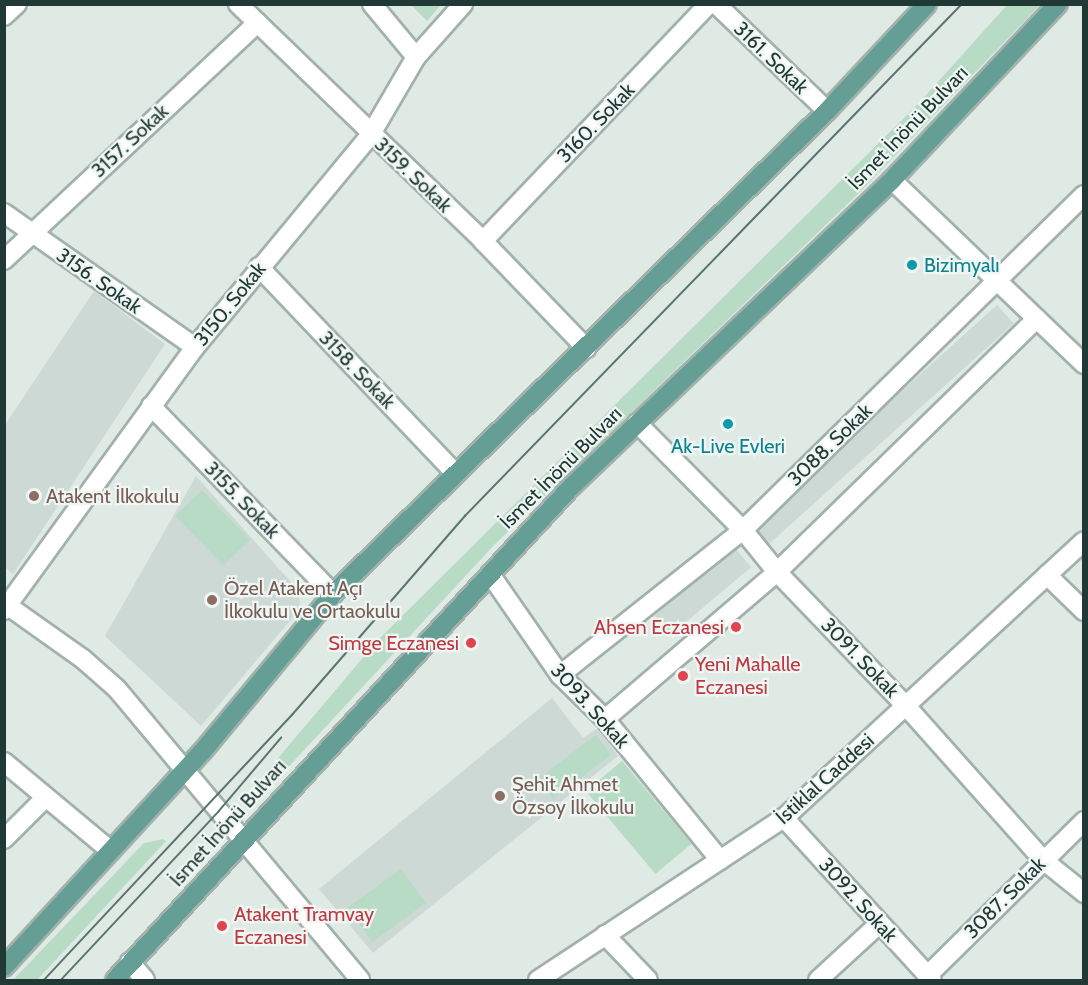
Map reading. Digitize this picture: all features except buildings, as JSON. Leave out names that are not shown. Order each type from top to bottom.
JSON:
[{"type":"main road","points":[[4,968],[184,772],[333,594],[454,472],[586,348],[826,111],[927,4]]},
{"type":"main road","name":"İsmet İnönü Bulvarı","points":[[115,981],[130,962],[245,841],[490,574],[637,423],[892,180],[1058,4]]},
{"type":"street","points":[[4,16],[17,4]]},
{"type":"street","name":"3159. Sokak","points":[[238,4],[483,242],[586,348]]},
{"type":"street","points":[[372,4],[417,57]]},
{"type":"street","name":"3150. Sokak","points":[[6,606],[195,347],[371,134],[417,57],[463,4]]},
{"type":"street","name":"3160. Sokak","points":[[483,242],[710,4]]},
{"type":"street","name":"3161. Sokak","points":[[716,4],[826,111]]},
{"type":"street","name":"3157. Sokak","points":[[4,260],[31,232],[257,23]]},
{"type":"street","points":[[892,180],[1083,364]]},
{"type":"street","name":"3088. Sokak","points":[[560,675],[743,530],[1083,195]]},
{"type":"street","name":"3156. Sokak","points":[[4,213],[195,347]]},
{"type":"street","name":"3158. Sokak","points":[[259,267],[454,472]]},
{"type":"street","points":[[606,719],[777,572],[1037,318]]},
{"type":"street","name":"3155. Sokak","points":[[151,406],[333,594]]},
{"type":"street","name":"3091. Sokak","points":[[637,423],[743,530],[777,572],[906,706],[1043,860],[1083,894]]},
{"type":"street","name":"İstiklal Caddesi","points":[[538,981],[604,935],[784,818],[1083,541]]},
{"type":"street","name":"3093. Sokak","points":[[490,574],[560,675],[606,719],[720,860]]},
{"type":"street","points":[[1047,575],[1083,611]]},
{"type":"street","points":[[6,606],[83,658],[117,689],[150,725],[184,772],[245,841],[360,981]]},
{"type":"street","points":[[4,762],[111,851]]},
{"type":"street","points":[[4,838],[46,796]]},
{"type":"street","name":"3092. Sokak","points":[[784,818],[930,978]]},
{"type":"street","name":"3087. Sokak","points":[[930,978],[1083,821]]},
{"type":"street","points":[[818,981],[879,924]]},
{"type":"street","points":[[604,935],[648,981]]},
{"type":"street","points":[[130,962],[146,981]]},
{"type":"shaded area","name":"Atakent İlkokulu","points":[[94,291],[165,344],[13,574],[5,567],[5,425]]},
{"type":"shaded area","points":[[997,305],[1014,324],[769,544],[753,525]]},
{"type":"shaded area","name":"Özel Atakent Açı İlkokulu ve Ortaokulu","points":[[196,476],[299,591],[300,609],[201,726],[105,636]]},
{"type":"shaded area","points":[[735,548],[751,567],[671,635],[655,615]]},
{"type":"shaded area","name":"Şehit Ahmet Özsoy İlkokulu","points":[[552,698],[583,738],[598,728],[618,756],[373,953],[319,889]]},
{"type":"green space","points":[[411,5],[441,5],[427,21]]},
{"type":"green space","points":[[1007,5],[1040,5],[862,190],[495,544],[281,775],[269,782],[262,777],[378,640],[918,104]]},
{"type":"green space","points":[[202,490],[250,540],[223,565],[175,516]]},
{"type":"green space","points":[[596,735],[611,755],[553,799],[538,779]]},
{"type":"green space","points":[[622,761],[691,844],[655,874],[586,791]]},
{"type":"green space","points":[[163,839],[166,841],[37,980],[13,980],[144,843]]},
{"type":"green space","points":[[401,869],[426,903],[372,942],[348,908]]},
{"type":"tram line","points":[[44,980],[292,715],[465,516],[962,4]]},
{"type":"tram line","points":[[61,980],[219,811],[281,738]]},
{"type":"place","name":"Bizimyalı","points":[[912,265]]},
{"type":"place","name":"Ak-Live Evleri","points":[[728,424]]},
{"type":"place","name":"Atakent İlkokulu","points":[[34,496]]},
{"type":"place","name":"Özel Atakent Açı İlkokulu ve Ortaokulu","points":[[212,600]]},
{"type":"place","name":"Ahsen Eczanesi","points":[[736,627]]},
{"type":"place","name":"Simge Eczanesi","points":[[471,643]]},
{"type":"place","name":"Yeni Mahalle Eczanesi","points":[[683,676]]},
{"type":"place","name":"Şehit Ahmet Özsoy İlkokulu","points":[[500,796]]},
{"type":"place","name":"Atakent Tramvay Eczanesi","points":[[222,926]]}]
